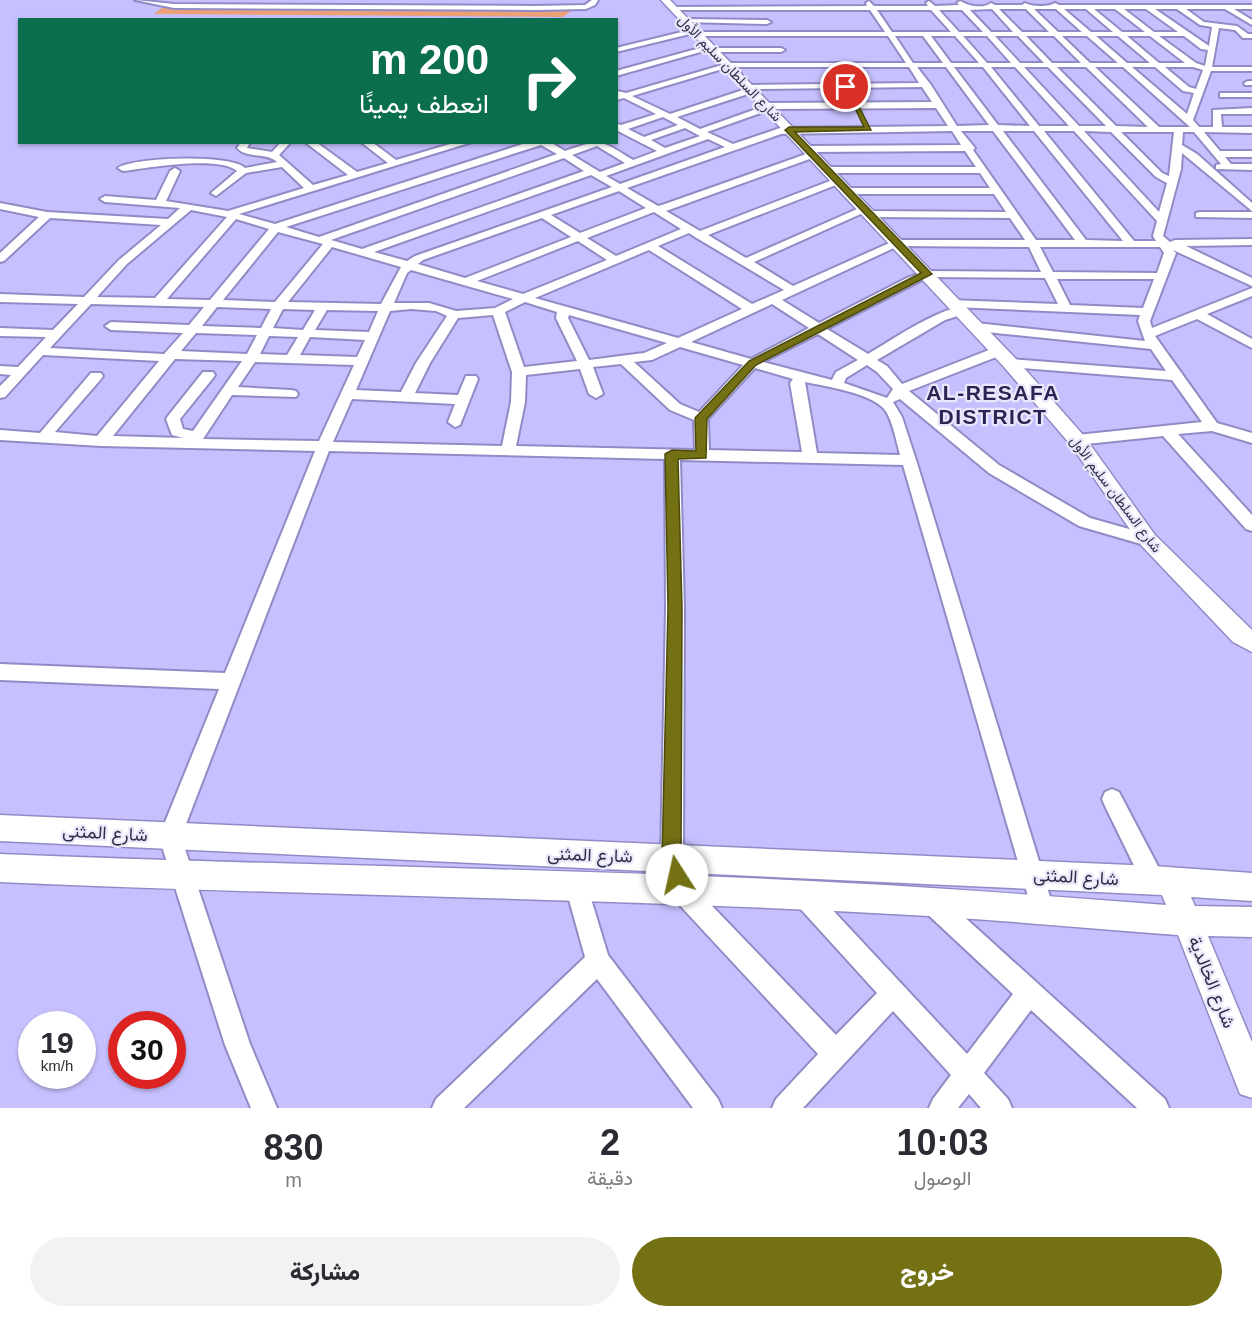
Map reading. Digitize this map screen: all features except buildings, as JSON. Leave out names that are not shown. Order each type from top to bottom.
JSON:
[{"type":"street","points":[[138,0],[174,6],[452,8],[581,8],[593,4],[595,0]]},
{"type":"street","points":[[452,8],[456,0]]},
{"type":"street","points":[[536,8],[538,0]]},
{"type":"street","points":[[691,0],[692,24]]},
{"type":"street","points":[[720,0],[721,8]]},
{"type":"street","points":[[755,0],[758,8]]},
{"type":"street","points":[[792,0],[794,17]]},
{"type":"street","points":[[828,0],[832,8]]},
{"type":"street","points":[[899,0],[912,17]]},
{"type":"street","points":[[957,0],[1162,221]]},
{"type":"street","points":[[986,0],[1159,175],[1173,182]]},
{"type":"street","points":[[1020,0],[1156,129]]},
{"type":"street","points":[[1050,0],[1189,120],[1228,167]]},
{"type":"street","points":[[1079,0],[1186,88],[1198,92]]},
{"type":"street","points":[[1108,0],[1193,65]]},
{"type":"street","points":[[1139,0],[1204,47],[1212,49]]},
{"type":"street","points":[[1169,0],[1202,24],[1237,28],[1246,36],[1252,36]]},
{"type":"street","points":[[1202,0],[1212,8]]},
{"type":"street","points":[[618,50],[692,24],[721,8],[851,8],[870,4],[906,8],[929,4],[964,8],[1252,7],[1246,0]]},
{"type":"street","name":"شارع السلطان سليم الأول","points":[[669,4],[692,24],[731,72],[750,88],[1011,363],[1077,440],[1148,540],[1241,635],[1252,642]]},
{"type":"street","points":[[870,4],[999,191],[1033,244],[1066,308]]},
{"type":"street","points":[[929,4],[985,65],[1034,128],[1132,245]]},
{"type":"street","points":[[578,16],[583,13],[581,8]]},
{"type":"street","points":[[822,8],[826,17]]},
{"type":"street","points":[[851,8],[857,17]]},
{"type":"street","points":[[1227,8],[1252,23]]},
{"type":"street","points":[[692,24],[767,21]]},
{"type":"street","points":[[692,24],[803,34],[1189,34]]},
{"type":"street","points":[[798,26],[803,34]]},
{"type":"street","points":[[831,26],[835,34]]},
{"type":"street","points":[[862,26],[868,34]]},
{"type":"street","points":[[917,26],[1083,244]]},
{"type":"street","points":[[1189,120],[1208,69],[1216,26]]},
{"type":"street","points":[[888,45],[899,45]]},
{"type":"street","points":[[618,73],[713,49],[781,50]]},
{"type":"street","points":[[894,55],[906,55]]},
{"type":"street","points":[[619,95],[731,72],[912,65],[1193,65],[1208,69],[1252,69]]},
{"type":"street","points":[[1228,69],[1251,84]]},
{"type":"street","points":[[619,127],[666,116],[750,88],[927,86]]},
{"type":"street","points":[[846,87],[862,117]]},
{"type":"street","points":[[619,95],[733,148]]},
{"type":"street","points":[[1223,95],[1252,95]]},
{"type":"street","points":[[640,103],[651,100]]},
{"type":"street","points":[[264,1108],[237,1045],[170,837],[324,446],[402,271],[419,258],[789,130],[940,105]]},
{"type":"street","points":[[363,252],[595,173],[664,152],[767,107],[957,129],[1252,130]]},
{"type":"street","points":[[1218,131],[1216,112],[1252,111]]},
{"type":"street","points":[[643,140],[686,125]]},
{"type":"street","points":[[619,127],[664,152]]},
{"type":"street","points":[[1179,129],[1179,147],[1173,182],[1158,236],[1170,254],[1144,321],[1151,340],[1212,426]]},
{"type":"street","points":[[1237,131],[1252,142]]},
{"type":"street","points":[[618,137],[630,133]]},
{"type":"street","points":[[245,144],[242,148],[244,150],[274,155],[311,189]]},
{"type":"street","points":[[274,155],[285,144]]},
{"type":"street","points":[[312,144],[356,176]]},
{"type":"street","points":[[368,144],[395,164]]},
{"type":"street","points":[[434,144],[443,150]]},
{"type":"street","points":[[158,302],[231,214],[462,144]]},
{"type":"street","points":[[101,441],[276,227],[535,144]]},
{"type":"street","points":[[545,144],[792,290]]},
{"type":"street","points":[[194,440],[251,358],[279,305],[325,241],[595,144]]},
{"type":"street","points":[[600,144],[632,163]]},
{"type":"street","points":[[1179,147],[1247,199],[1252,208]]},
{"type":"street","points":[[467,281],[810,152],[970,148]]},
{"type":"street","points":[[1218,154],[1252,154]]},
{"type":"street","points":[[123,168],[148,164],[217,162],[235,164],[243,171]]},
{"type":"street","points":[[216,193],[243,171],[284,164]]},
{"type":"street","points":[[1206,167],[1252,167]]},
{"type":"street","points":[[2,300],[87,298],[384,308],[397,306],[441,308],[454,315],[498,311],[650,246],[837,181],[984,170]]},
{"type":"street","points":[[160,203],[175,171]]},
{"type":"street","points":[[1218,178],[1241,178]]},
{"type":"street","points":[[837,181],[999,191]]},
{"type":"street","points":[[105,199],[189,206],[231,214],[752,363],[836,384],[873,397],[890,406],[909,460],[1043,910]]},
{"type":"street","points":[[0,206],[47,215],[169,222]]},
{"type":"street","points":[[0,394],[123,262],[189,206]]},
{"type":"street","points":[[744,262],[867,211],[1014,215]]},
{"type":"street","points":[[0,259],[47,215]]},
{"type":"street","points":[[544,215],[615,260]]},
{"type":"street","points":[[1200,215],[1252,215]]},
{"type":"street","points":[[519,372],[646,357],[896,243],[1132,245],[1252,242]]},
{"type":"street","points":[[1163,244],[1184,249],[1252,283]]},
{"type":"street","points":[[650,246],[751,309]]},
{"type":"street","points":[[1223,268],[1252,268]]},
{"type":"street","points":[[702,455],[701,418],[752,363],[911,280],[927,274],[1161,276]]},
{"type":"street","points":[[976,327],[1151,340],[1197,314],[1252,292]]},
{"type":"street","points":[[772,299],[882,369],[911,402],[994,469],[1085,522],[1148,540]]},
{"type":"street","points":[[291,359],[323,306]]},
{"type":"street","points":[[836,384],[841,375],[957,307],[1066,308],[1147,312]]},
{"type":"street","points":[[564,309],[562,318],[585,364],[596,394]]},
{"type":"street","points":[[498,311],[519,372],[518,402],[508,451]]},
{"type":"street","points":[[1197,314],[1252,344]]},
{"type":"street","points":[[406,397],[423,363],[454,315]]},
{"type":"street","points":[[111,326],[372,336]]},
{"type":"street","points":[[0,332],[55,334]]},
{"type":"street","points":[[39,351],[167,358],[171,355],[361,361]]},
{"type":"street","points":[[890,406],[899,390],[999,351]]},
{"type":"street","points":[[624,360],[675,407],[701,418]]},
{"type":"street","points":[[1011,363],[1176,376]]},
{"type":"street","points":[[0,369],[21,370]]},
{"type":"street","points":[[194,440],[177,432],[173,419],[208,375]]},
{"type":"street","points":[[51,438],[47,432],[96,376]]},
{"type":"street","points":[[801,376],[797,383],[810,458]]},
{"type":"street","points":[[455,422],[471,379]]},
{"type":"street","points":[[228,391],[291,394]]},
{"type":"street","points":[[347,394],[463,400]]},
{"type":"street","points":[[1077,440],[1212,426],[1252,438]]},
{"type":"street","points":[[1166,430],[1252,525]]},
{"type":"street","points":[[0,435],[101,441],[194,440],[324,446],[909,460]]},
{"type":"street","points":[[672,454],[675,608],[672,858],[682,891],[836,1054]]},
{"type":"street","points":[[0,672],[230,681]]},
{"type":"street","points":[[1112,799],[1162,881]]},
{"type":"street","name":"شارع المثنى","points":[[0,828],[1252,887]]},
{"type":"street","points":[[0,868],[182,876],[682,891],[930,902],[1188,921],[1252,922]]},
{"type":"street","name":"شارع الخالدية","points":[[1162,881],[1188,921],[1252,1082]]},
{"type":"street","points":[[577,889],[598,961],[709,1108]]},
{"type":"street","points":[[805,897],[999,1108]]},
{"type":"street","points":[[930,902],[1156,1108]]},
{"type":"street","points":[[445,1108],[598,961]]},
{"type":"street","points":[[785,1108],[893,993]]},
{"type":"street","points":[[942,1108],[1029,993]]},
{"type":"shaded area","points":[[162,8],[571,11],[563,17],[154,14]]},
{"type":"district","name":"AL-RESAFA DISTRICT","points":[[993,404]]},
{"type":"route","points":[[677,875],[672,858],[675,608],[672,454],[702,455],[701,418],[752,363],[911,280],[927,274],[789,130],[868,129],[846,87]]}]
